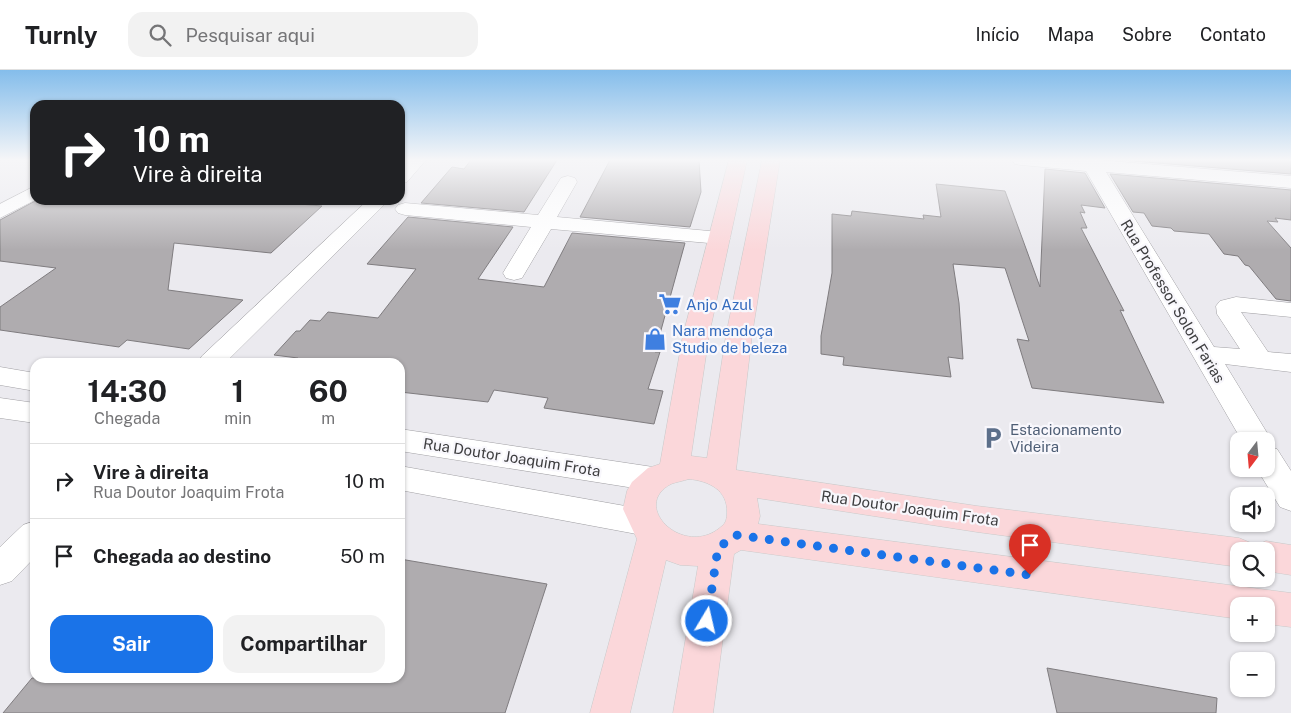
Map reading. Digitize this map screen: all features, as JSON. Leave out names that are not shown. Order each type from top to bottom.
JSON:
[{"type":"main road","points":[[731,190],[664,474],[640,499],[639,510],[648,530],[665,545],[691,552],[727,542],[1230,602]]},
{"type":"main road","points":[[725,478],[739,335],[765,190]]},
{"type":"main road","points":[[664,474],[697,468],[725,478],[738,490],[745,513],[743,524],[727,542],[693,713]]},
{"type":"main road","name":"Rua Doutor Joaquim Frota","points":[[725,478],[977,519],[1230,552]]},
{"type":"main road","points":[[610,713],[648,530]]},
{"type":"main road","points":[[1275,557],[1291,560]]},
{"type":"main road","points":[[1275,608],[1291,610]]},
{"type":"street","points":[[514,273],[563,190]]},
{"type":"street","name":"Rua Professor Solon Farias","points":[[1107,190],[1252,432]]},
{"type":"street","points":[[0,212],[30,195]]},
{"type":"street","points":[[215,358],[374,205]]},
{"type":"street","points":[[406,209],[720,238]]},
{"type":"street","points":[[1260,360],[1229,314],[1228,306],[1236,304],[1291,310]]},
{"type":"street","points":[[1205,354],[1291,363]]},
{"type":"street","points":[[0,376],[30,381]]},
{"type":"street","points":[[0,408],[30,412]]},
{"type":"street","name":"Rua Doutor Joaquim Frota","points":[[405,441],[664,474]]},
{"type":"street","points":[[1275,471],[1291,498]]},
{"type":"street","points":[[405,479],[648,530]]},
{"type":"street","points":[[0,570],[30,540]]},
{"type":"building","points":[[432,190],[538,190],[524,212],[421,203]]},
{"type":"building","points":[[594,190],[701,190],[690,227],[580,217]]},
{"type":"building","points":[[937,190],[1005,191],[1040,287],[1044,190],[1095,190],[1105,208],[1081,205],[1085,213],[1080,212],[1087,228],[1081,228],[1124,311],[1120,310],[1164,403],[1032,388],[1017,339],[1029,341],[1005,268],[953,264],[959,303],[963,359],[948,357],[951,377],[843,365],[844,357],[821,354],[821,336],[832,273],[832,214],[851,216],[852,211],[924,219],[923,215],[941,217]]},
{"type":"building","points":[[1120,190],[1291,190],[1291,220],[1275,218],[1278,222],[1267,221],[1291,248],[1291,301],[1276,299],[1249,266],[1245,265],[1238,256],[1224,254],[1209,234],[1174,231],[1171,228],[1152,226],[1144,213],[1133,212]]},
{"type":"building","points":[[30,204],[322,206],[271,253],[174,243],[168,290],[243,300],[189,349],[127,340],[119,347],[0,330],[0,307],[56,268],[0,261],[0,220]]},
{"type":"building","points":[[408,217],[513,227],[478,279],[544,287],[572,233],[685,243],[655,352],[660,352],[648,389],[663,391],[654,424],[544,408],[548,398],[494,390],[488,402],[405,393],[405,358],[298,358],[274,355],[296,331],[300,331],[310,320],[320,321],[328,312],[378,318],[416,269],[367,264]]},
{"type":"building","points":[[405,560],[547,584],[505,713],[3,713],[30,680],[30,683],[405,683]]},
{"type":"building","points":[[1047,668],[1217,698],[1216,713],[1057,713]]},
{"type":"place","name":"Anjo Azul","points":[[670,304]]},
{"type":"place","name":"Nara mendoça Studio de beleza","points":[[655,339]]},
{"type":"place","name":"Estacionamento Videira","points":[[993,438]]},
{"type":"route","points":[[707,621],[718,548],[736,535],[1030,575]]}]
